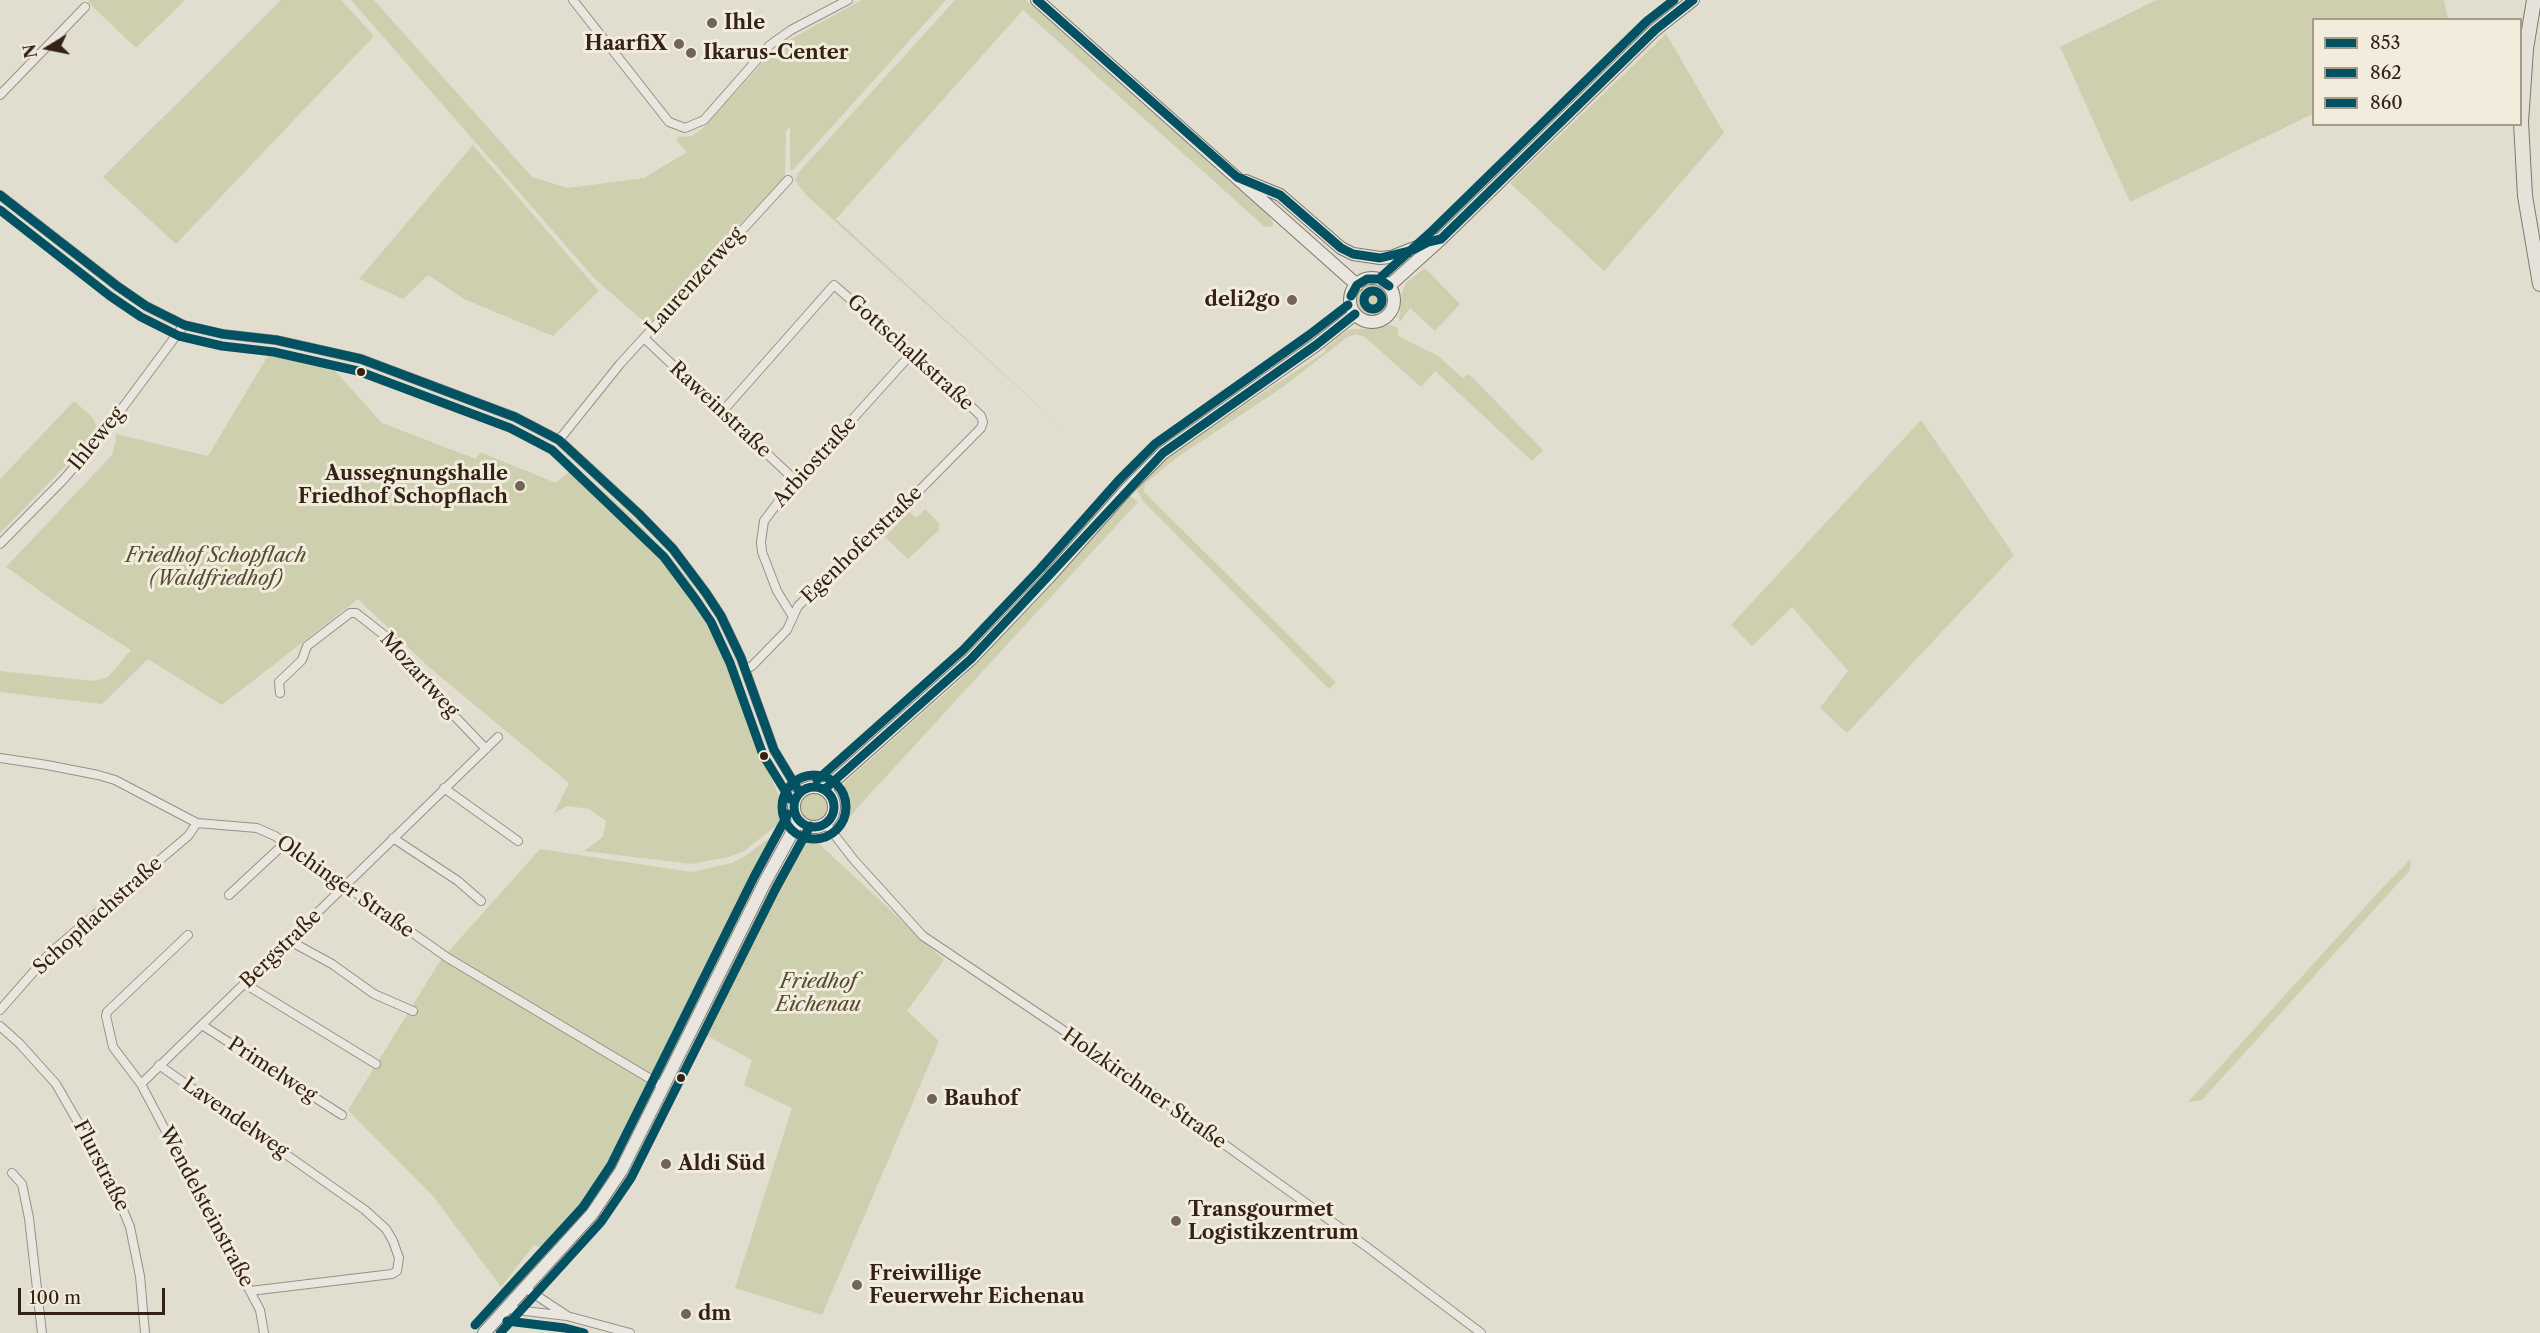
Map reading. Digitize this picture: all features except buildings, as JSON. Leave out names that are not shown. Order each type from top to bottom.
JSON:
[{"type":"main road","points":[[1037,0],[1357,285]]},
{"type":"main road","points":[[1389,286],[1441,239],[1655,30],[1693,0]]},
{"type":"main road","points":[[2522,107],[2526,49],[2534,0]]},
{"type":"main road","points":[[2521,126],[2527,207],[2540,284]]},
{"type":"main road","points":[[1236,177],[1280,195],[1341,248],[1353,254],[1380,258],[1391,257],[1441,239]]},
{"type":"main road","points":[[1373,278],[1389,286],[1394,300],[1393,307],[1386,317],[1370,322],[1355,314],[1350,302],[1357,285],[1373,278]]},
{"type":"main road","points":[[825,789],[970,659],[1163,453],[1316,345],[1355,314]]},
{"type":"main road","points":[[813,786],[825,789],[832,796],[835,810],[826,824],[810,827],[799,820],[794,808],[800,792],[813,786]]},
{"type":"main road","points":[[484,1333],[598,1205],[621,1171],[770,872],[799,820]]},
{"type":"street","points":[[573,0],[669,122],[685,128],[704,120],[770,45],[791,30],[848,0]]},
{"type":"street","points":[[0,95],[85,7]]},
{"type":"street","name":"Laurenzerweg","points":[[559,440],[644,338],[788,180]]},
{"type":"street","points":[[0,195],[146,306],[184,325],[223,334],[308,346],[361,359],[515,417],[559,440],[639,514],[673,549],[721,616],[746,669],[774,750],[800,792]]},
{"type":"street","name":"Gottschalkstraße","points":[[722,412],[834,285],[981,416],[982,422]]},
{"type":"street","name":"Ihleweg","points":[[0,544],[64,479],[109,426],[184,325]]},
{"type":"street","name":"Raweinstraße","points":[[644,338],[796,482]]},
{"type":"street","name":"Arbiostraße","points":[[793,617],[777,591],[765,560],[761,542],[764,521],[912,353]]},
{"type":"street","name":"Egenhoferstraße","points":[[746,669],[752,666],[787,630],[798,606],[981,428],[982,422]]},
{"type":"street","name":"Mozartweg","points":[[280,693],[279,682],[302,660],[307,646],[350,613],[356,613],[393,642],[420,680],[486,749]]},
{"type":"street","name":"Bergstraße","points":[[141,1084],[498,737]]},
{"type":"street","name":"Olchinger Straße","points":[[0,758],[47,765],[115,780],[197,823],[257,828],[285,843],[448,958],[664,1086]]},
{"type":"street","points":[[444,788],[519,841]]},
{"type":"street","name":"Schopflachstraße","points":[[0,1010],[51,952],[188,836],[197,823]]},
{"type":"street","name":"Holzkirchner Straße","points":[[826,824],[923,936],[1100,1055],[1481,1333]]},
{"type":"street","points":[[393,838],[458,881],[481,901]]},
{"type":"street","points":[[229,896],[285,843]]},
{"type":"street","name":"Wendelsteinstraße","points":[[188,935],[107,1012],[113,1047],[141,1084],[260,1310],[264,1333]]},
{"type":"street","points":[[290,941],[332,963],[374,994],[413,1011]]},
{"type":"street","points":[[244,984],[376,1065]]},
{"type":"street","name":"Primelweg","points":[[202,1025],[342,1115]]},
{"type":"street","name":"Flurstraße","points":[[0,1026],[20,1044],[56,1084],[110,1178],[130,1227],[140,1276],[145,1333]]},
{"type":"street","name":"Lavendelweg","points":[[159,1065],[350,1198],[386,1229],[399,1258],[397,1271],[392,1274],[250,1291]]},
{"type":"street","points":[[12,1173],[22,1184],[29,1218],[42,1333]]},
{"type":"street","points":[[525,1288],[567,1316]]},
{"type":"street","points":[[508,1308],[567,1316],[630,1333]]},
{"type":"green space","points":[[90,0],[185,0],[136,48],[88,2]]},
{"type":"green space","points":[[281,0],[341,0],[374,36],[176,244],[103,177]]},
{"type":"green space","points":[[351,0],[374,0],[532,177],[568,188],[644,178],[687,152],[677,141],[677,137],[692,136],[703,128],[778,46],[862,0],[946,0],[793,170],[790,169],[790,126],[786,131],[785,177],[683,284],[648,325],[596,280]]},
{"type":"green space","points":[[955,0],[1026,0],[1270,217],[1273,223],[1273,226],[1265,227],[1023,10],[836,219],[1077,441],[806,195],[795,180],[798,173]]},
{"type":"green space","points":[[2157,0],[2444,0],[2448,18],[2312,18],[2312,114],[2130,202],[2060,47]]},
{"type":"green space","points":[[1666,34],[1724,133],[1604,271],[1510,183]]},
{"type":"green space","points":[[473,145],[599,291],[553,336],[464,299],[428,275],[403,299],[359,279]]},
{"type":"green space","points":[[1425,268],[1460,304],[1435,331],[1410,308],[1401,321],[1399,318],[1402,292],[1406,283]]},
{"type":"green space","points":[[1372,283],[1384,288],[1389,300],[1384,312],[1372,317],[1360,312],[1355,300],[1360,288]]},
{"type":"green space","points":[[1390,325],[1398,328],[1398,336],[1438,356],[1463,378],[1469,374],[1543,450],[1532,461],[1435,371],[1421,387],[1365,337],[1356,334],[1346,338],[1283,387],[1176,458],[1145,484],[1144,492],[1336,682],[1329,689],[1143,501],[1137,490],[1147,476],[1181,447],[1326,351],[1324,349],[1344,333],[1351,329],[1371,329]]},
{"type":"green space","name":"Friedhof Schopflach (Waldfriedhof)","points":[[269,354],[335,371],[382,423],[476,459],[480,452],[556,483],[575,466],[631,516],[690,581],[713,618],[737,668],[762,755],[781,801],[782,811],[777,825],[744,851],[729,857],[691,864],[584,851],[603,837],[606,821],[589,809],[567,806],[554,813],[569,783],[431,669],[358,599],[222,705],[148,659],[102,704],[0,692],[0,671],[93,681],[108,677],[131,650],[64,608],[6,567],[112,455],[115,434],[208,456]]},
{"type":"green space","points":[[74,401],[92,417],[97,427],[80,451],[0,533],[0,479]]},
{"type":"green space","points":[[1921,420],[2014,555],[1847,733],[1820,708],[1848,671],[1792,607],[1752,646],[1731,625]]},
{"type":"green space","points":[[1129,495],[1138,502],[859,806],[843,827],[840,798],[845,782],[961,679],[1035,602]]},
{"type":"green space","points":[[925,509],[939,523],[939,530],[908,559],[885,537],[909,512],[916,518]]},
{"type":"green space","points":[[814,791],[825,796],[830,807],[825,818],[814,823],[803,818],[798,807],[803,796]]},
{"type":"green space","points":[[776,834],[619,1155],[585,1208],[548,1250],[534,1245],[501,1287],[433,1196],[348,1110],[440,961],[540,849],[692,872],[732,863],[747,855]]},
{"type":"green space","name":"Friedhof Eichenau","points":[[800,840],[816,841],[944,960],[907,1011],[939,1041],[822,1315],[735,1288],[792,1108],[744,1085],[752,1060],[700,1032],[743,936],[769,886]]},
{"type":"green space","points":[[2411,859],[2410,870],[2202,1100],[2188,1102],[2384,886]]},
{"type":"transit line","name":"853","points":[[1037,0],[1237,177],[1280,195],[1341,248],[1353,254],[1380,258],[1413,250],[1428,242],[1441,239],[1655,30],[1693,0]]},
{"type":"transit line","name":"860","points":[[1381,277],[1433,230],[1647,21],[1674,0]]},
{"type":"transit line","name":"853","points":[[0,195],[117,286],[146,306],[184,325],[223,334],[276,340],[361,359],[515,417],[559,440],[639,514],[673,549],[706,593],[721,616],[741,658],[774,750],[800,793]]},
{"type":"transit line","name":"862","points":[[0,210],[110,296],[141,317],[179,336],[222,346],[274,352],[358,371],[510,428],[552,450],[664,557],[696,600],[711,622],[730,663],[763,755],[790,799]]},
{"type":"transit line","name":"853","points":[[1351,296],[1357,285],[1367,279],[1379,279],[1389,286]]},
{"type":"transit line","name":"860","points":[[1373,291],[1379,294],[1382,300],[1379,306],[1373,309],[1367,306],[1364,300],[1367,294],[1373,291]]},
{"type":"transit line","name":"860","points":[[817,780],[963,650],[1155,444],[1348,305]]},
{"type":"transit line","name":"853","points":[[825,789],[971,659],[1163,453],[1316,345],[1355,314]]},
{"type":"transit line","name":"862","points":[[808,775],[820,775],[837,784],[844,795],[846,807],[844,819],[837,830],[820,839],[808,839],[796,834],[787,825],[782,813],[782,801],[787,789],[796,780],[808,775]]},
{"type":"transit line","name":"853","points":[[814,787],[822,788],[828,793],[833,799],[834,807],[833,815],[828,821],[822,826],[814,827],[806,826],[800,821],[795,815],[794,807],[795,799],[800,793],[806,788],[814,787]]},
{"type":"transit line","name":"860","points":[[475,1325],[583,1207],[611,1165],[754,877],[788,814]]},
{"type":"transit line","name":"862","points":[[500,1333],[601,1222],[631,1178],[776,888],[810,826]]},
{"type":"transit line","name":"862","points":[[507,1321],[565,1328],[584,1333]]},
{"type":"place","name":"Ihle","points":[[712,23]]},
{"type":"place","name":"HaarfiX","points":[[679,44]]},
{"type":"place","name":"Ikarus-Center","points":[[691,53]]},
{"type":"place","name":"deli2go","points":[[1292,300]]},
{"type":"place","name":"Aussegnungshalle Friedhof Schopflach","points":[[520,486]]},
{"type":"place","name":"Bauhof","points":[[932,1099]]},
{"type":"place","name":"Aldi Süd","points":[[666,1164]]},
{"type":"place","name":"Transgourmet Logistikzentrum","points":[[1176,1221]]},
{"type":"place","name":"Freiwillige Feuerwehr Eichenau","points":[[857,1285]]},
{"type":"place","name":"dm","points":[[686,1314]]}]
